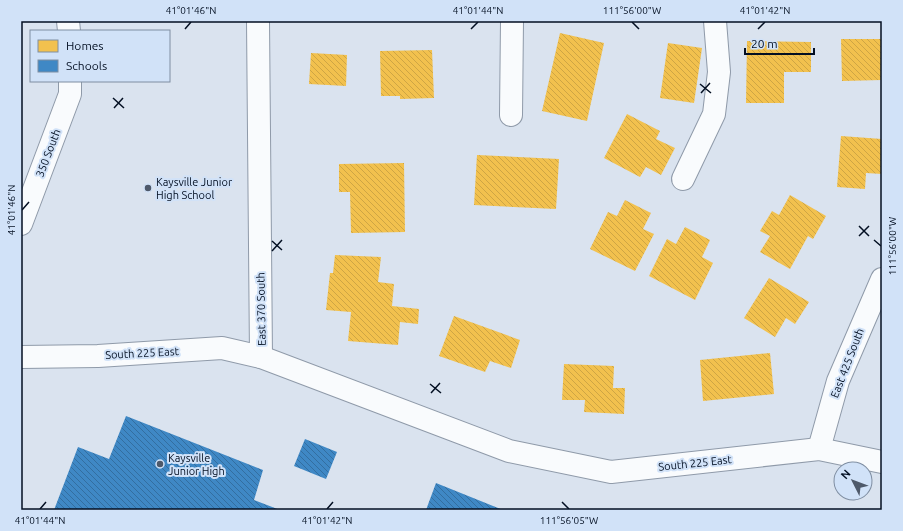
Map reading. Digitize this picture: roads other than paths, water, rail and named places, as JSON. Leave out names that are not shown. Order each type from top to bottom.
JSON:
[{"type":"street","name":"East 370 South","points":[[258,21],[261,357],[509,452]]},
{"type":"street","points":[[511,115],[512,21]]},
{"type":"street","points":[[683,179],[714,114],[719,72],[715,21]]},
{"type":"street","name":"350 South","points":[[21,224],[70,94],[70,82]]},
{"type":"street","name":"East 425 South","points":[[819,449],[838,381],[882,279]]},
{"type":"street","name":"South 225 East","points":[[21,357],[98,356],[222,348],[261,357]]},
{"type":"street","name":"South 225 East","points":[[509,452],[612,472],[819,449],[882,462]]},
{"type":"place","name":"Kaysville Junior High School","points":[[148,188]]},
{"type":"place","name":"Kaysville Junior High","points":[[160,464]]}]
